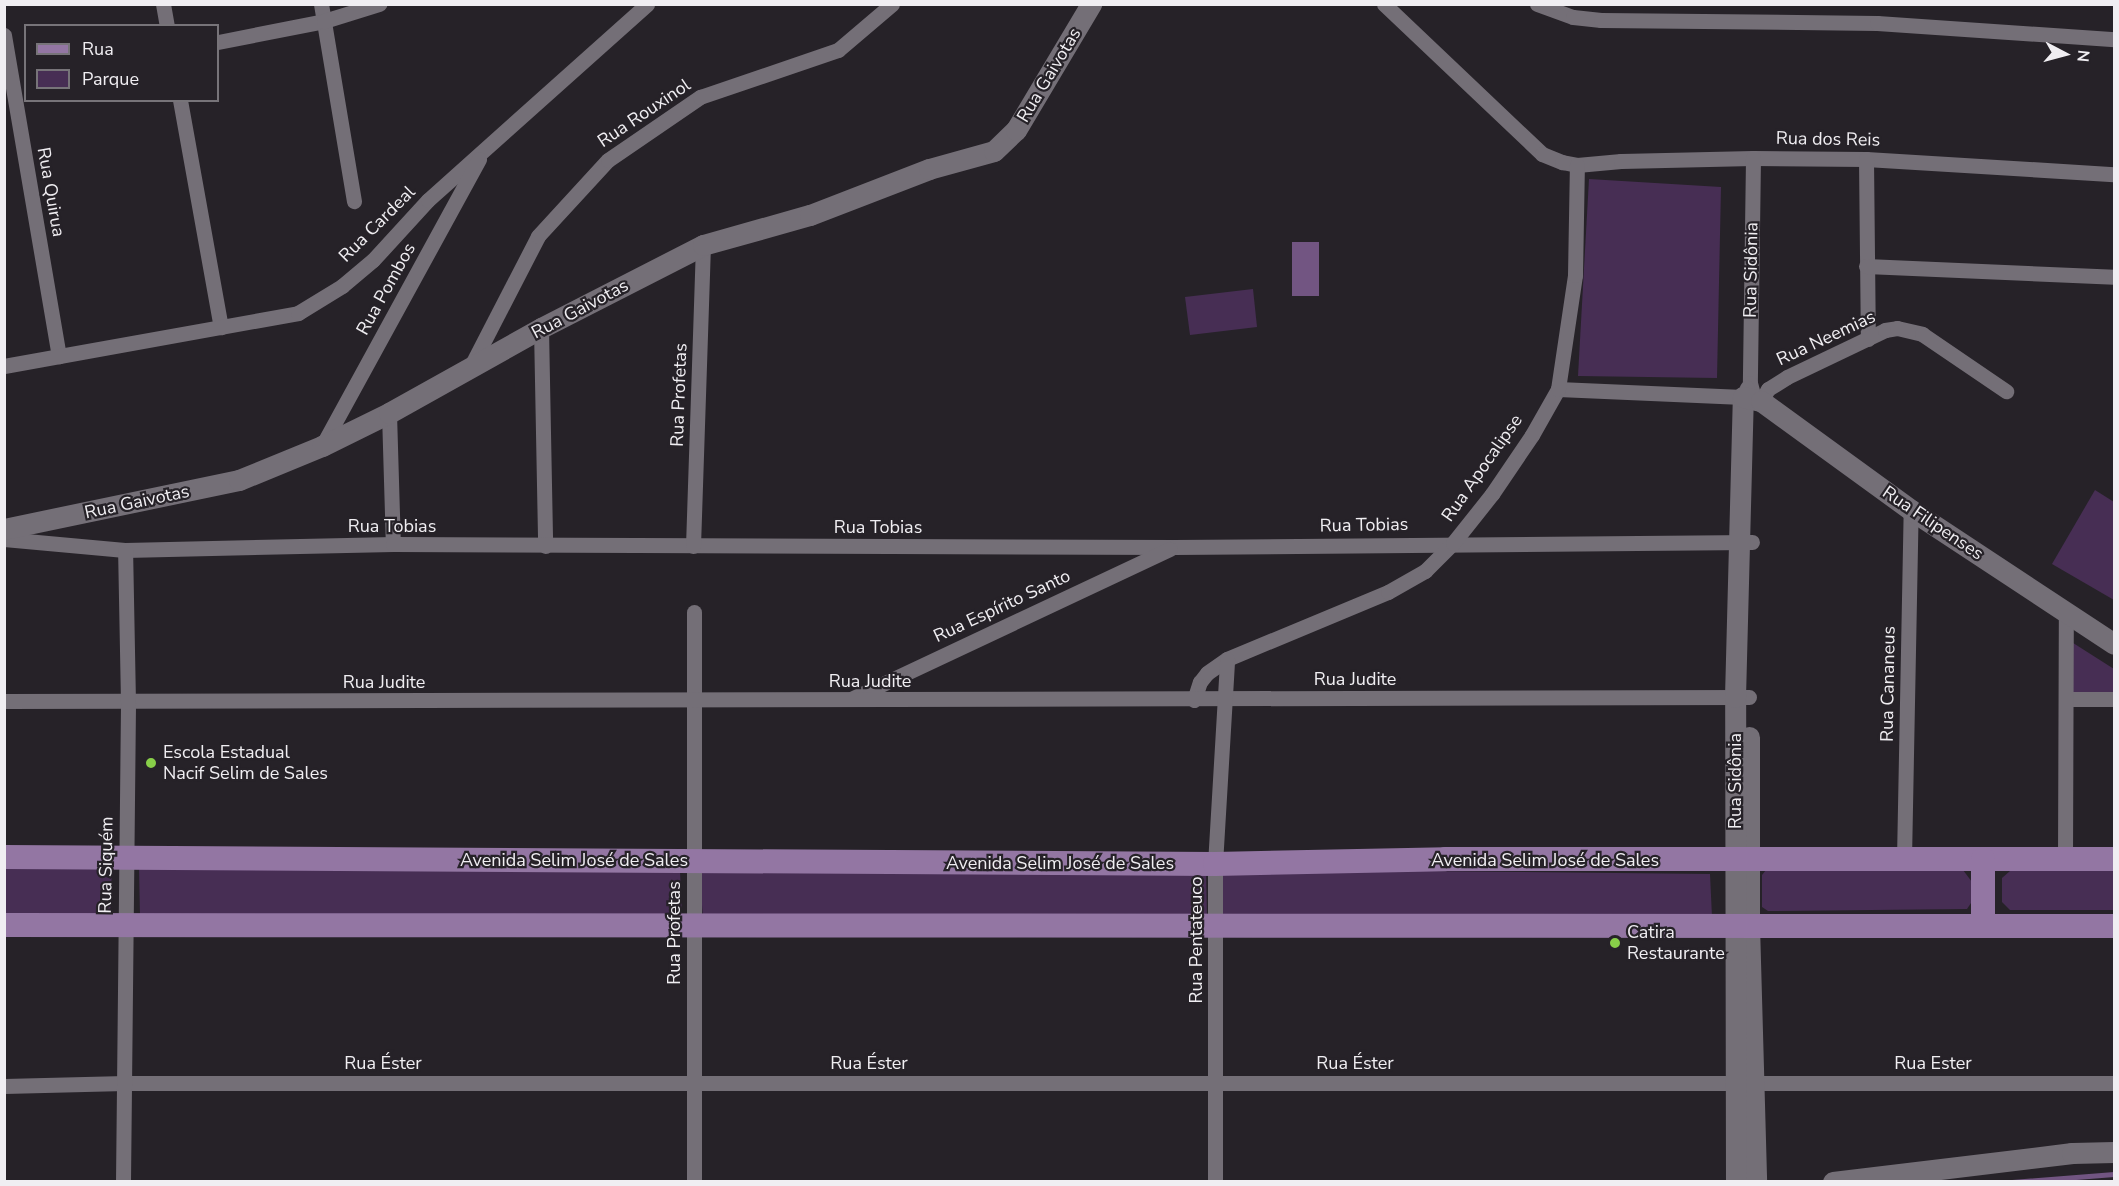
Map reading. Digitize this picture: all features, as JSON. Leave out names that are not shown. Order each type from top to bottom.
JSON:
[{"type":"main road","name":"Avenida Selim José de Sales","points":[[4,857],[1215,864],[1445,859],[2115,859]]},
{"type":"main road","points":[[1983,859],[1983,926]]},
{"type":"main road","points":[[4,925],[2115,926]]},
{"type":"street","points":[[163,4],[166,24]]},
{"type":"street","points":[[321,4],[354,201]]},
{"type":"street","points":[[219,42],[324,21],[379,4]]},
{"type":"street","name":"Rua Cardeal","points":[[4,366],[298,313],[342,286],[373,260],[428,200],[647,4]]},
{"type":"street","name":"Rua Gaivotas","points":[[4,529],[239,480],[322,446],[389,413],[541,328],[703,245],[810,215],[929,169],[994,151],[1016,130],[1091,4]]},
{"type":"street","name":"Rua dos Reis","points":[[1384,4],[1542,154],[1562,162],[1577,165],[1621,160],[1866,159],[2115,174]]},
{"type":"street","points":[[1537,4],[1573,17],[1601,21],[1877,23],[2115,39]]},
{"type":"street","name":"Rua Rouxinol","points":[[470,368],[537,236],[608,160],[700,97],[838,51],[883,7]]},
{"type":"street","name":"Rua Quirua","points":[[4,35],[14,80],[59,356]]},
{"type":"street","points":[[180,102],[221,327]]},
{"type":"street","name":"Rua Pombos","points":[[322,446],[484,150]]},
{"type":"street","name":"Rua Sidônia","points":[[1736,1182],[1743,1082],[1742,697],[1745,542],[1752,394],[1753,158]]},
{"type":"street","points":[[1866,159],[1868,339]]},
{"type":"street","name":"Rua Apocalipse","points":[[1194,700],[1200,682],[1207,673],[1227,659],[1388,591],[1425,571],[1453,543],[1492,494],[1532,435],[1558,389],[1575,275],[1577,165]]},
{"type":"street","name":"Rua Profetas","points":[[693,546],[703,245]]},
{"type":"street","points":[[1866,266],[2115,277]]},
{"type":"street","points":[[541,328],[545,546]]},
{"type":"street","name":"Rua Neemias","points":[[1752,394],[1885,330],[1907,328],[1922,334],[2006,391]]},
{"type":"street","points":[[1558,389],[1752,394]]},
{"type":"street","name":"Rua Filipenses","points":[[1752,394],[1911,510],[2115,644]]},
{"type":"street","points":[[389,413],[393,544]]},
{"type":"street","name":"Rua Cananeus","points":[[1904,860],[1911,510]]},
{"type":"street","name":"Rua Tobias","points":[[4,539],[125,550],[393,544],[1174,547],[1745,542]]},
{"type":"street","name":"Rua Espírito Santo","points":[[847,701],[1174,547]]},
{"type":"street","name":"Rua Siquém","points":[[123,1182],[128,702],[125,550]]},
{"type":"street","points":[[2065,859],[2066,610]]},
{"type":"street","name":"Rua Profetas","points":[[693,612],[694,1182]]},
{"type":"street","points":[[1223,699],[1227,659]]},
{"type":"street","name":"Rua Judite","points":[[4,701],[847,701],[1742,697]]},
{"type":"street","name":"Rua Pentateuco","points":[[1215,1182],[1215,864],[1223,699]]},
{"type":"street","points":[[2067,699],[2115,699]]},
{"type":"street","name":"Rua Sidônia","points":[[1743,1082],[1756,1182]]},
{"type":"street","name":"Rua Éster","points":[[4,1086],[125,1083],[1743,1082]]},
{"type":"street","name":"Rua Ester","points":[[1743,1082],[2115,1083]]},
{"type":"street","points":[[1833,1182],[2072,1153],[2115,1152]]},
{"type":"green space","points":[[1589,179],[1721,187],[1717,378],[1578,376]]},
{"type":"green space","points":[[1253,289],[1257,327],[1190,335],[1185,297]]},
{"type":"green space","points":[[2095,490],[2114,502],[2114,600],[2052,564]]},
{"type":"green space","points":[[2059,634],[2114,669],[2114,696],[2060,693]]},
{"type":"green space","points":[[139,866],[680,871],[682,917],[140,916]]},
{"type":"green space","points":[[5,867],[112,868],[110,916],[5,916]]},
{"type":"green space","points":[[699,868],[1206,871],[1207,918],[703,918]]},
{"type":"green space","points":[[1222,869],[1710,874],[1712,917],[1223,918]]},
{"type":"green space","points":[[1766,870],[1963,870],[1972,882],[1971,903],[1967,909],[1768,911],[1762,907],[1762,875]]},
{"type":"green space","points":[[2114,870],[2114,910],[2010,910],[2002,902],[2002,878],[2010,871]]},
{"type":"shaded area","points":[[1292,242],[1319,242],[1319,296],[1292,296]]},
{"type":"waterway","points":[[2012,1182],[2114,1174]]},
{"type":"place","name":"Escola Estadual Nacif Selim de Sales","points":[[151,763]]},
{"type":"place","name":"Catira Restaurante","points":[[1615,943]]}]
